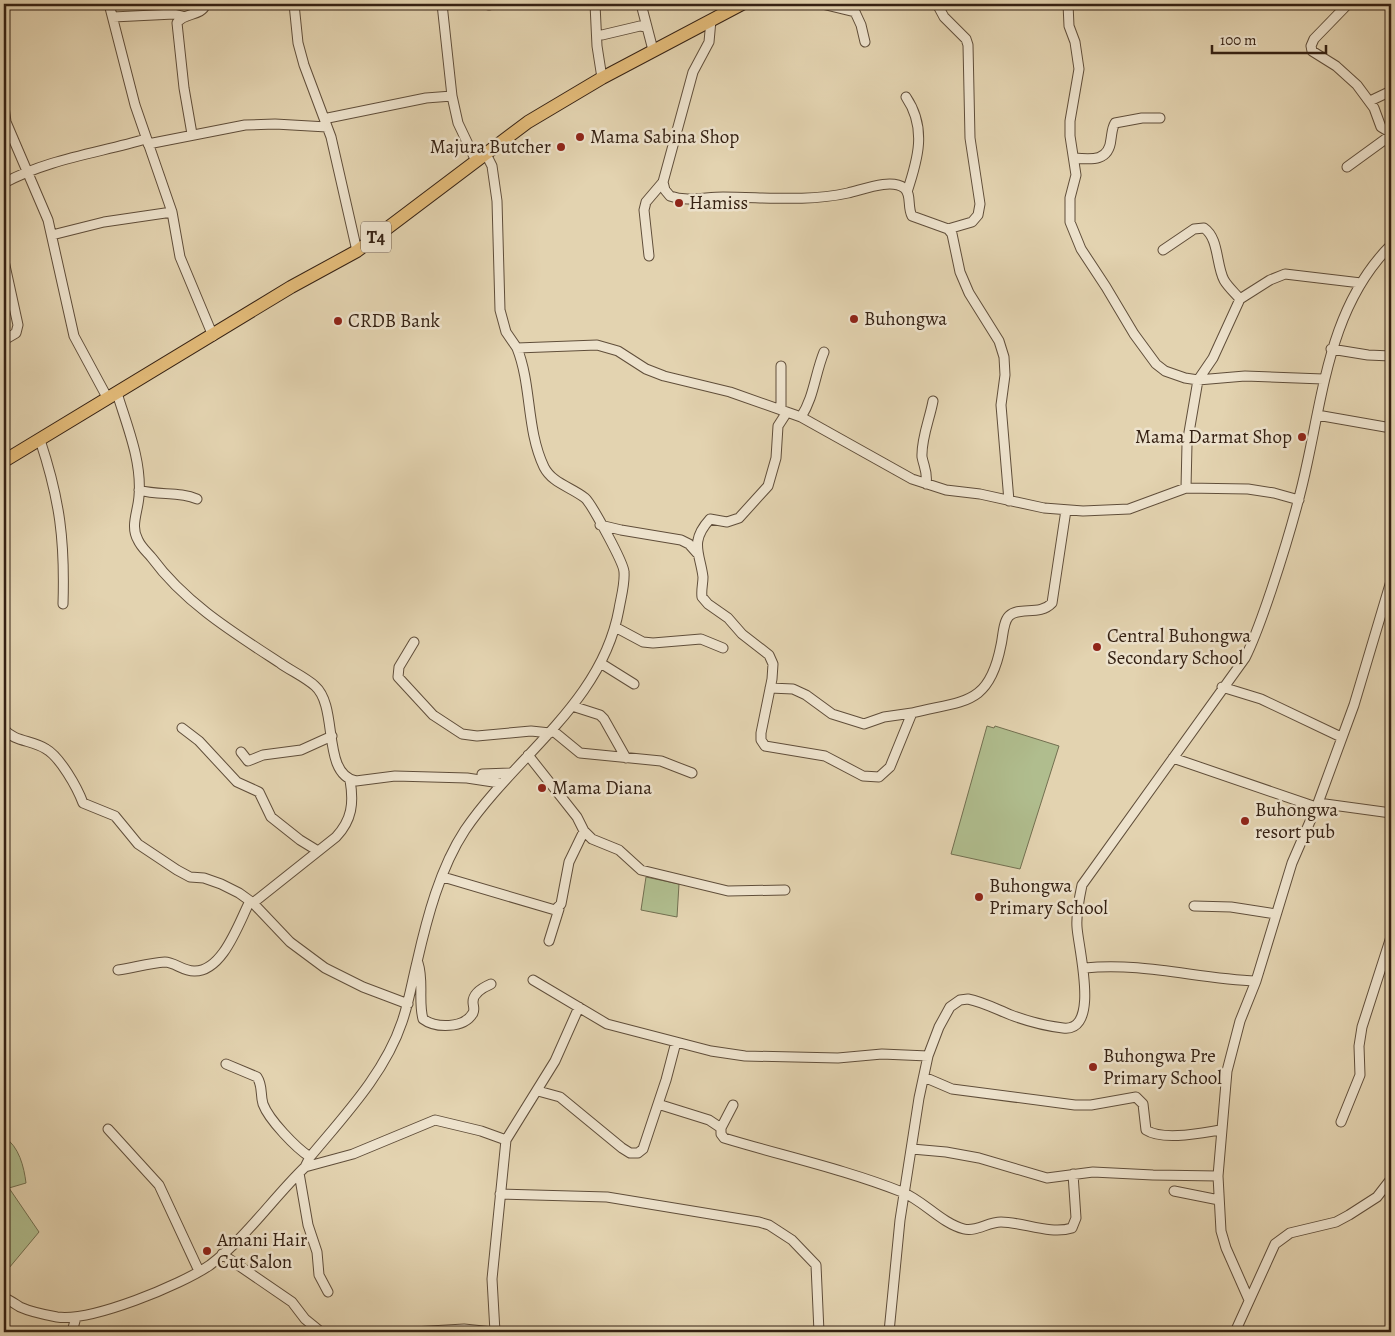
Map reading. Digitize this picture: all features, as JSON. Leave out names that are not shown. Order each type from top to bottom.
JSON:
[{"type":"highway","name":"T4","points":[[4,461],[291,287],[357,251],[528,122],[602,78],[742,4]]},
{"type":"street","points":[[109,4],[134,105],[172,212],[180,257],[213,336]]},
{"type":"street","points":[[192,134],[177,22],[180,18],[200,12],[206,4]]},
{"type":"street","points":[[294,4],[298,43],[304,65],[328,122],[357,251]]},
{"type":"street","points":[[4,1297],[22,1308],[56,1316],[76,1317],[128,1304],[200,1271],[222,1254],[302,1170],[310,1157],[385,1061],[408,1004],[417,960],[443,876],[465,830],[500,784],[551,731],[572,706],[602,664],[615,628],[624,569],[590,502],[556,480],[544,467],[531,420],[523,364],[517,348],[506,332],[500,310],[497,201],[492,166],[481,157],[458,123],[452,96],[442,4]]},
{"type":"street","points":[[595,4],[597,46],[602,78]]},
{"type":"street","points":[[641,4],[653,50]]},
{"type":"street","points":[[822,4],[855,12],[862,25],[864,42]]},
{"type":"street","points":[[937,4],[944,17],[966,39],[968,45],[970,138],[980,204],[978,215],[972,222],[948,229]]},
{"type":"street","points":[[1068,4],[1069,26],[1075,42],[1079,70],[1070,121],[1070,136],[1076,175],[1070,198],[1070,222],[1080,249],[1106,287],[1134,334],[1156,364],[1165,371],[1198,380],[1245,376],[1323,379]]},
{"type":"street","points":[[1347,167],[1391,134],[1381,127],[1370,101],[1345,74],[1312,51],[1311,46],[1314,39],[1348,4]]},
{"type":"street","points":[[113,17],[174,14],[182,16],[180,18]]},
{"type":"street","points":[[649,256],[644,210],[646,202],[663,182],[693,72],[710,42],[711,20]]},
{"type":"street","points":[[602,35],[640,26],[646,27]]},
{"type":"street","points":[[1370,101],[1391,90]]},
{"type":"street","points":[[4,183],[28,170],[147,141],[245,125],[328,122],[426,98],[452,96]]},
{"type":"street","points":[[906,97],[914,109],[919,124],[920,144],[908,192],[912,216],[948,229],[952,234],[960,272],[969,293],[999,341],[1004,357],[1005,375],[1001,405],[1008,501]]},
{"type":"street","points":[[4,106],[5,122],[28,170],[52,234],[74,336],[113,396],[135,452],[139,490],[134,533],[138,542],[166,578],[213,618],[316,687],[327,714],[334,756],[343,774],[350,780],[362,781],[395,776],[444,777],[500,784]]},
{"type":"street","points":[[1074,158],[1094,159],[1106,154],[1110,149],[1112,127],[1115,123],[1142,118],[1160,118]]},
{"type":"street","points":[[663,182],[665,190],[670,196],[690,199],[720,197],[819,198],[848,193],[867,186],[891,185],[901,186],[908,192]]},
{"type":"street","points":[[52,234],[104,222],[172,212]]},
{"type":"street","points":[[1163,250],[1194,229],[1204,228],[1208,230],[1224,279],[1240,298]]},
{"type":"street","points":[[889,1332],[912,1149],[928,1056],[939,1027],[950,1007],[960,1000],[978,1001],[1013,1016],[1065,1028],[1074,1027],[1080,1023],[1084,1015],[1085,968],[1077,927],[1078,899],[1082,885],[1222,687],[1245,658],[1256,638],[1284,552],[1298,500],[1331,349],[1361,283],[1391,245]]},
{"type":"street","points":[[4,262],[18,324],[16,333],[4,340]]},
{"type":"street","points":[[1186,488],[1187,444],[1198,380],[1213,358],[1240,298],[1284,274],[1361,283]]},
{"type":"street","points":[[517,348],[597,345],[618,351],[646,369],[664,376],[730,392],[801,416],[892,469],[926,484],[946,490],[980,494],[1008,501],[1066,510],[1104,511],[1129,508],[1186,488],[1248,489],[1274,493],[1298,500]]},
{"type":"street","points":[[1331,349],[1368,356],[1391,356]]},
{"type":"street","points":[[801,416],[809,405],[816,371],[824,352]]},
{"type":"street","points":[[781,366],[784,411],[778,426],[776,458],[768,486],[740,518],[727,522],[710,520],[699,537],[697,553],[703,576],[702,597],[708,604],[728,618],[742,634],[769,655],[773,664],[761,733],[761,740],[765,746],[825,756],[862,776],[879,777],[890,768],[912,713]]},
{"type":"street","points":[[926,484],[927,470],[922,457],[923,443],[933,401]]},
{"type":"street","points":[[1317,415],[1391,428]]},
{"type":"street","points":[[40,440],[52,477],[60,513],[64,567],[63,604]]},
{"type":"street","points":[[139,490],[162,494],[182,494],[197,499]]},
{"type":"street","points":[[770,688],[793,689],[806,695],[832,714],[864,724],[884,717],[957,704],[978,692],[990,680],[996,669],[1009,616],[1016,613],[1041,610],[1052,604],[1066,510]]},
{"type":"street","points":[[600,525],[681,540],[689,544],[697,553]]},
{"type":"street","points":[[1249,1300],[1226,1248],[1222,1231],[1219,1200],[1220,1130],[1233,1048],[1256,981],[1292,863],[1317,805],[1354,705],[1391,581]]},
{"type":"street","points":[[615,628],[643,642],[653,643],[701,639],[723,648]]},
{"type":"street","points":[[414,642],[399,667],[398,677],[423,705],[446,725],[469,736],[522,731],[551,731],[580,753],[670,763],[692,773]]},
{"type":"street","points":[[602,664],[634,684]]},
{"type":"street","points":[[1222,687],[1261,698],[1341,737]]},
{"type":"street","points":[[572,706],[600,715],[626,758]]},
{"type":"street","points":[[182,728],[199,740],[237,782],[259,792],[271,818],[318,851]]},
{"type":"street","points":[[4,729],[14,737],[46,749],[55,756],[79,790],[83,803],[115,816],[138,844],[190,877],[221,884],[252,902],[290,942],[325,968],[363,987],[408,1004]]},
{"type":"street","points":[[241,752],[244,760],[251,761],[263,755],[301,750],[332,736]]},
{"type":"street","points":[[528,755],[577,817],[584,831],[592,839],[619,850],[641,870],[728,891],[784,890]]},
{"type":"street","points":[[1173,758],[1317,805],[1391,813]]},
{"type":"street","points":[[482,774],[510,773]]},
{"type":"street","points":[[118,970],[164,962],[186,970],[203,970],[214,963],[228,946],[252,902],[336,837],[348,821],[353,802],[350,780]]},
{"type":"street","points":[[549,940],[559,909],[569,862],[584,831]]},
{"type":"street","points":[[443,876],[548,910],[559,909]]},
{"type":"street","points":[[1194,906],[1231,907],[1276,914]]},
{"type":"street","points":[[1341,1122],[1360,1075],[1359,1046],[1362,1028],[1391,937]]},
{"type":"street","points":[[417,960],[421,978],[423,1019],[434,1026],[459,1023],[470,1017],[473,1012],[474,996],[480,989],[491,984]]},
{"type":"street","points":[[1085,968],[1108,966],[1136,967],[1226,980],[1256,981]]},
{"type":"street","points":[[533,980],[614,1026],[711,1051],[746,1056],[838,1058],[897,1054],[928,1056]]},
{"type":"street","points":[[413,1332],[464,1328],[494,1332],[492,1280],[506,1140],[555,1061],[579,1007]]},
{"type":"street","points":[[538,1091],[560,1097],[622,1148],[630,1153],[638,1153],[643,1149],[666,1080],[676,1042]]},
{"type":"street","points":[[226,1064],[257,1077],[262,1088],[263,1105],[278,1126],[310,1157]]},
{"type":"street","points":[[924,1077],[952,1089],[1075,1105],[1091,1105],[1136,1097],[1143,1104],[1146,1130],[1151,1133],[1173,1136],[1220,1130]]},
{"type":"street","points":[[733,1105],[720,1128],[724,1138],[806,1160],[905,1193],[953,1225],[966,1229],[1001,1222],[1068,1229],[1074,1225],[1076,1218],[1073,1174]]},
{"type":"street","points":[[661,1106],[709,1120],[720,1128]]},
{"type":"street","points":[[302,1170],[360,1152],[435,1120],[481,1131],[506,1140]]},
{"type":"street","points":[[108,1129],[158,1185],[200,1271]]},
{"type":"street","points":[[912,1149],[946,1152],[979,1158],[1047,1178],[1093,1172],[1218,1176]]},
{"type":"street","points":[[302,1170],[308,1225],[317,1252],[319,1275],[328,1292]]},
{"type":"street","points":[[1235,1332],[1249,1300],[1267,1267],[1271,1251],[1281,1238],[1290,1233],[1336,1222],[1377,1197],[1391,1179]]},
{"type":"street","points":[[1174,1191],[1219,1200]]},
{"type":"street","points":[[500,1194],[613,1198],[722,1215],[769,1225],[792,1240],[816,1265],[819,1332]]},
{"type":"street","points":[[222,1254],[292,1302],[306,1319],[321,1332]]},
{"type":"street","points":[[72,1332],[76,1317]]},
{"type":"green space","points":[[987,726],[994,728],[995,726],[1059,746],[1020,869],[951,854]]},
{"type":"green space","points":[[646,877],[679,884],[677,917],[641,910]]},
{"type":"green space","points":[[4,1137],[17,1151],[24,1170],[26,1183],[9,1188],[39,1232],[4,1274]]},
{"type":"place","name":"Mama Sabina Shop","points":[[580,137]]},
{"type":"place","name":"Majura Butcher","points":[[561,147]]},
{"type":"place","name":"Hamiss","points":[[679,203]]},
{"type":"place","name":"Buhongwa","points":[[854,319]]},
{"type":"place","name":"CRDB Bank","points":[[338,321]]},
{"type":"place","name":"Mama Darmat Shop","points":[[1302,437]]},
{"type":"place","name":"Central Buhongwa Secondary School","points":[[1097,647]]},
{"type":"place","name":"Mama Diana","points":[[542,788]]},
{"type":"place","name":"Buhongwa resort pub","points":[[1245,821]]},
{"type":"place","name":"Buhongwa Primary School","points":[[979,897]]},
{"type":"place","name":"Buhongwa Pre Primary School","points":[[1093,1067]]},
{"type":"place","name":"Amani Hair Cut Salon","points":[[207,1251]]}]
